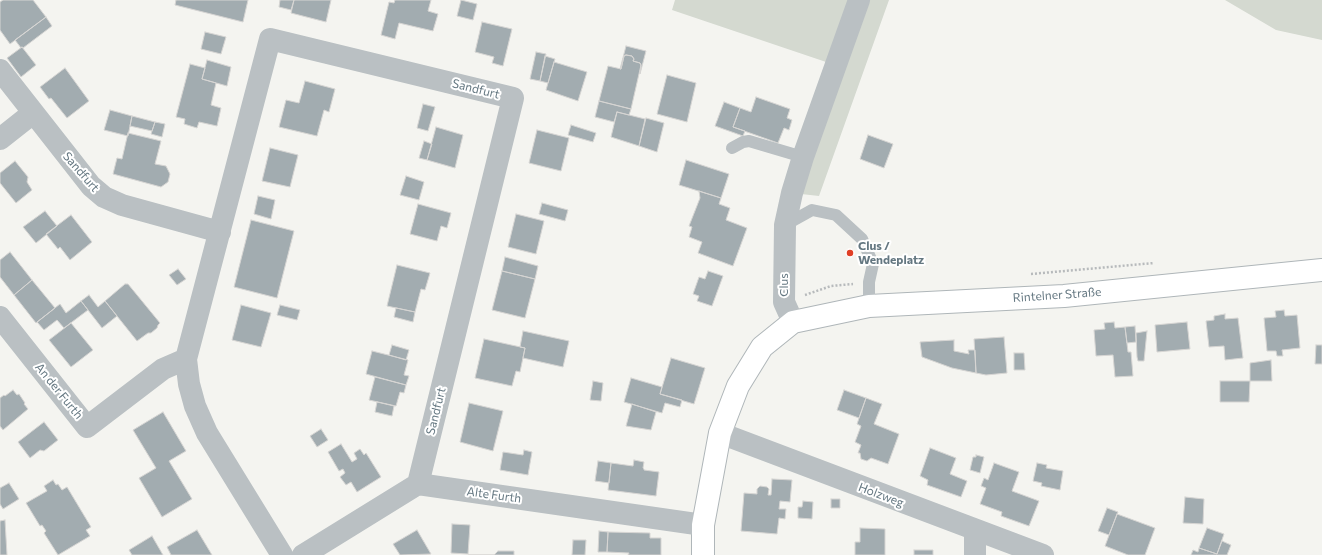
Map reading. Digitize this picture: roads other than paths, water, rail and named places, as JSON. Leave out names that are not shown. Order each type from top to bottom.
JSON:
[{"type":"main road","name":"Rintelner Straße","points":[[792,322],[869,306],[1064,296],[1322,270]]},
{"type":"main road","points":[[703,555],[703,525],[720,433],[738,386],[762,347],[792,322]]},
{"type":"street","name":"Clus","points":[[792,322],[784,302],[785,225],[792,193],[803,157],[859,0]]},
{"type":"street","name":"Sandfurt","points":[[282,555],[207,433],[195,406],[189,384],[186,359],[270,39],[513,98],[418,484]]},
{"type":"street","name":"Sandfurt","points":[[0,70],[91,186],[104,197],[122,205],[220,232]]},
{"type":"street","points":[[0,139],[33,113]]},
{"type":"street","name":"An der Furth","points":[[0,317],[87,427],[163,369],[186,359]]},
{"type":"street","name":"Holzweg","points":[[720,433],[1043,555]]},
{"type":"street","points":[[303,555],[418,484]]},
{"type":"street","name":"Alte Furth","points":[[418,484],[703,525]]},
{"type":"street","points":[[975,530],[975,555]]},
{"type":"lane","points":[[732,148],[749,140],[803,157]]},
{"type":"lane","points":[[785,225],[812,210],[836,215],[862,239],[873,264],[869,282],[869,306]]},
{"type":"place","name":"Clus / Wendeplatz","points":[[850,253]]}]
